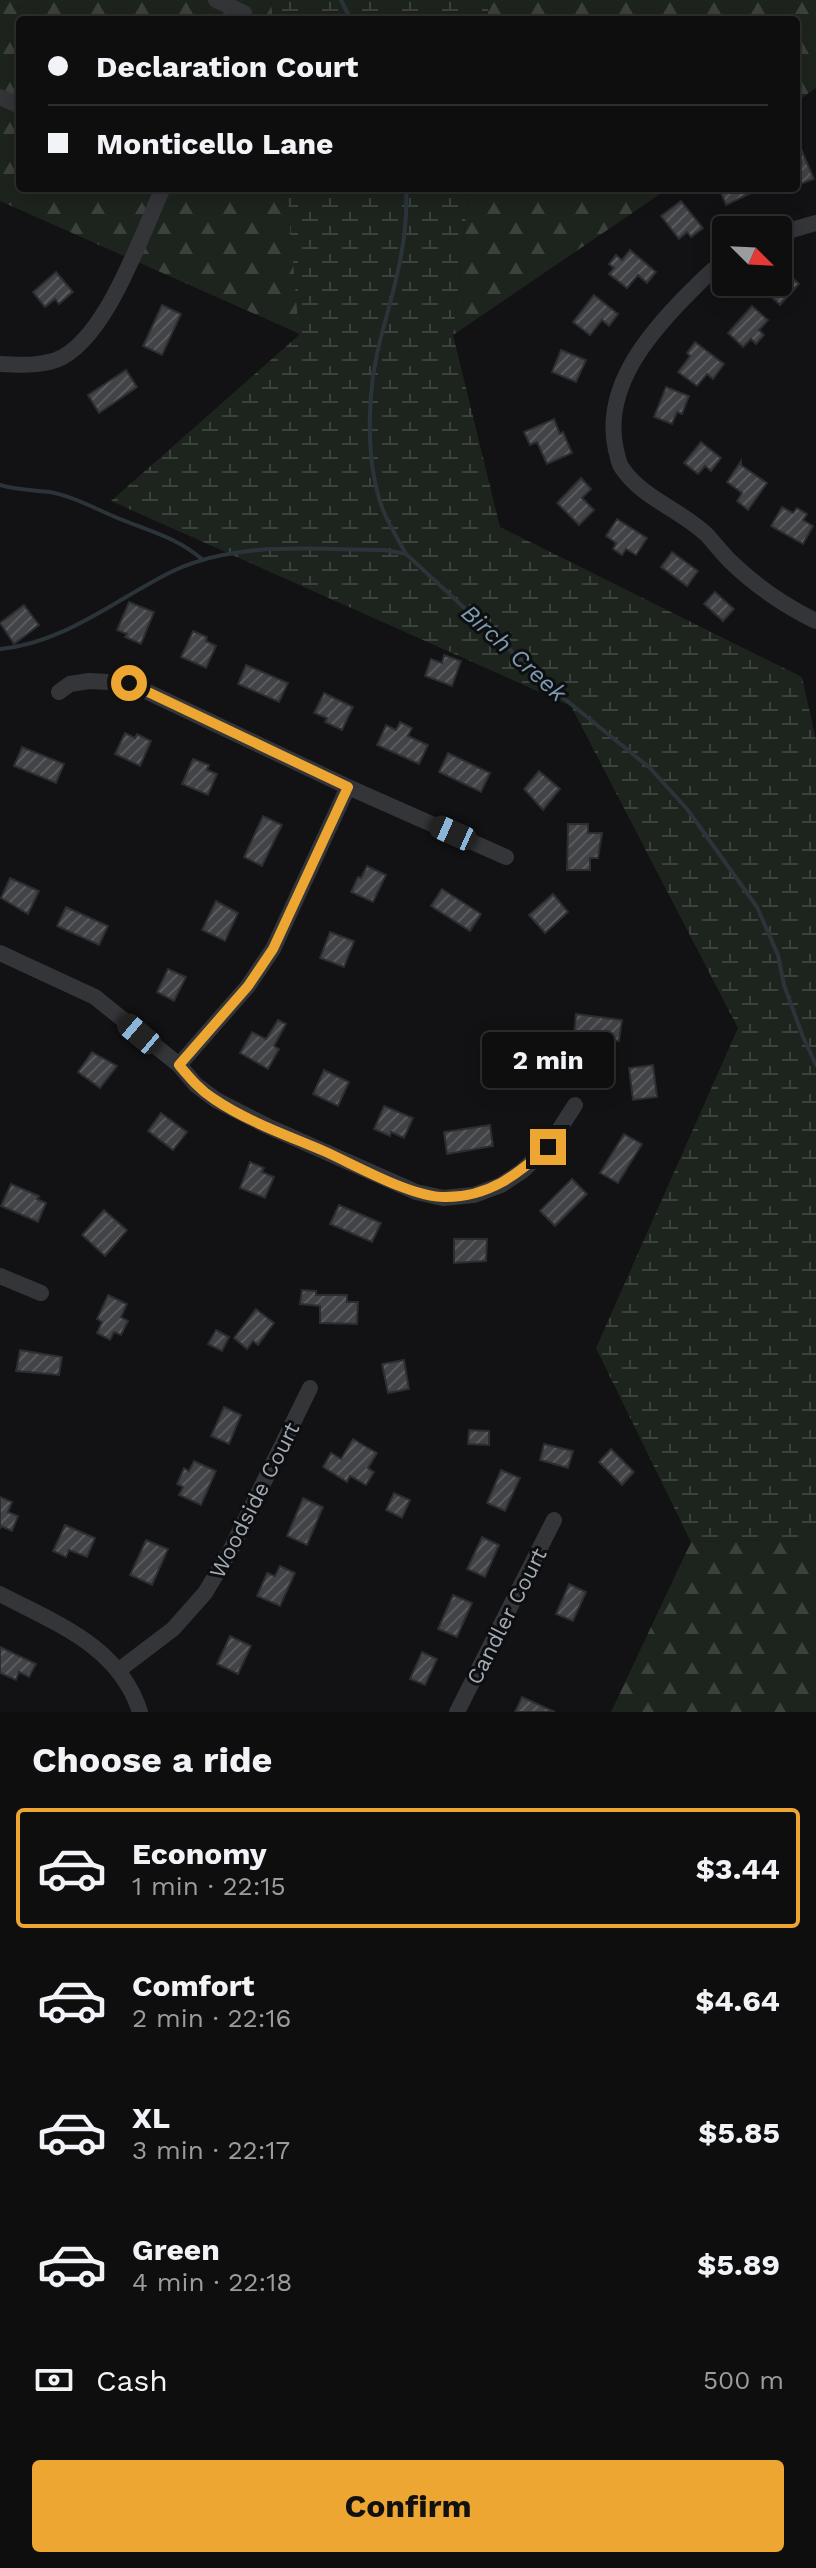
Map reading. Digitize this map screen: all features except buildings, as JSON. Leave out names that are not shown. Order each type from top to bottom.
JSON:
[{"type":"street","points":[[216,0],[245,11]]},
{"type":"street","points":[[0,364],[27,365],[56,360],[82,343],[108,309],[161,192]]},
{"type":"street","points":[[792,230],[816,223]]},
{"type":"street","points":[[712,271],[652,334],[622,382],[611,429],[620,465],[643,492],[706,534],[763,591],[816,621]]},
{"type":"street","points":[[59,692],[70,684],[89,681],[129,683],[348,787],[506,857]]},
{"type":"street","points":[[179,1065],[248,986],[273,949],[348,787]]},
{"type":"street","points":[[0,953],[95,997],[179,1065],[196,1085],[216,1100],[416,1192],[443,1198],[474,1195],[501,1185],[548,1147],[575,1105]]},
{"type":"street","points":[[0,1276],[41,1293]]},
{"type":"street","name":"Woodside Court","points":[[119,1670],[173,1629],[205,1593],[230,1551],[310,1388]]},
{"type":"street","name":"Candler Court","points":[[457,1712],[554,1520]]},
{"type":"street","points":[[0,1594],[99,1649],[119,1670],[140,1712]]},
{"type":"green space","points":[[0,0],[271,0],[273,16],[16,16],[16,192],[287,192],[300,334],[0,201]]},
{"type":"green space","points":[[271,0],[489,0],[487,16],[273,16]]},
{"type":"green space","points":[[489,0],[816,0],[816,88],[800,99],[800,16],[487,16]]},
{"type":"green space","points":[[287,192],[469,192],[453,335],[500,527],[802,677],[816,740],[816,1539],[691,1542],[596,1348],[738,1028],[571,706],[111,501],[299,335]]},
{"type":"green space","points":[[469,192],[663,192],[453,335]]},
{"type":"green space","points":[[816,1539],[816,1712],[611,1712],[691,1542]]},
{"type":"waterway","name":"Birch Creek","points":[[341,0],[349,16]]},
{"type":"waterway","name":"Birch Creek","points":[[406,192],[403,243],[377,354],[371,399],[370,446],[385,516],[406,554],[550,687],[650,768],[687,809],[757,907],[778,955],[784,985],[816,1065]]},
{"type":"waterway","points":[[0,485],[50,492],[77,500],[153,531],[203,560]]},
{"type":"waterway","points":[[0,649],[24,645],[68,629],[173,571],[198,561],[251,551],[305,548],[385,550],[406,554]]},
{"type":"route","points":[[129,683],[348,787],[273,949],[248,986],[179,1065],[196,1085],[216,1100],[267,1126],[416,1192],[443,1198],[474,1195],[501,1185],[548,1147]]}]
